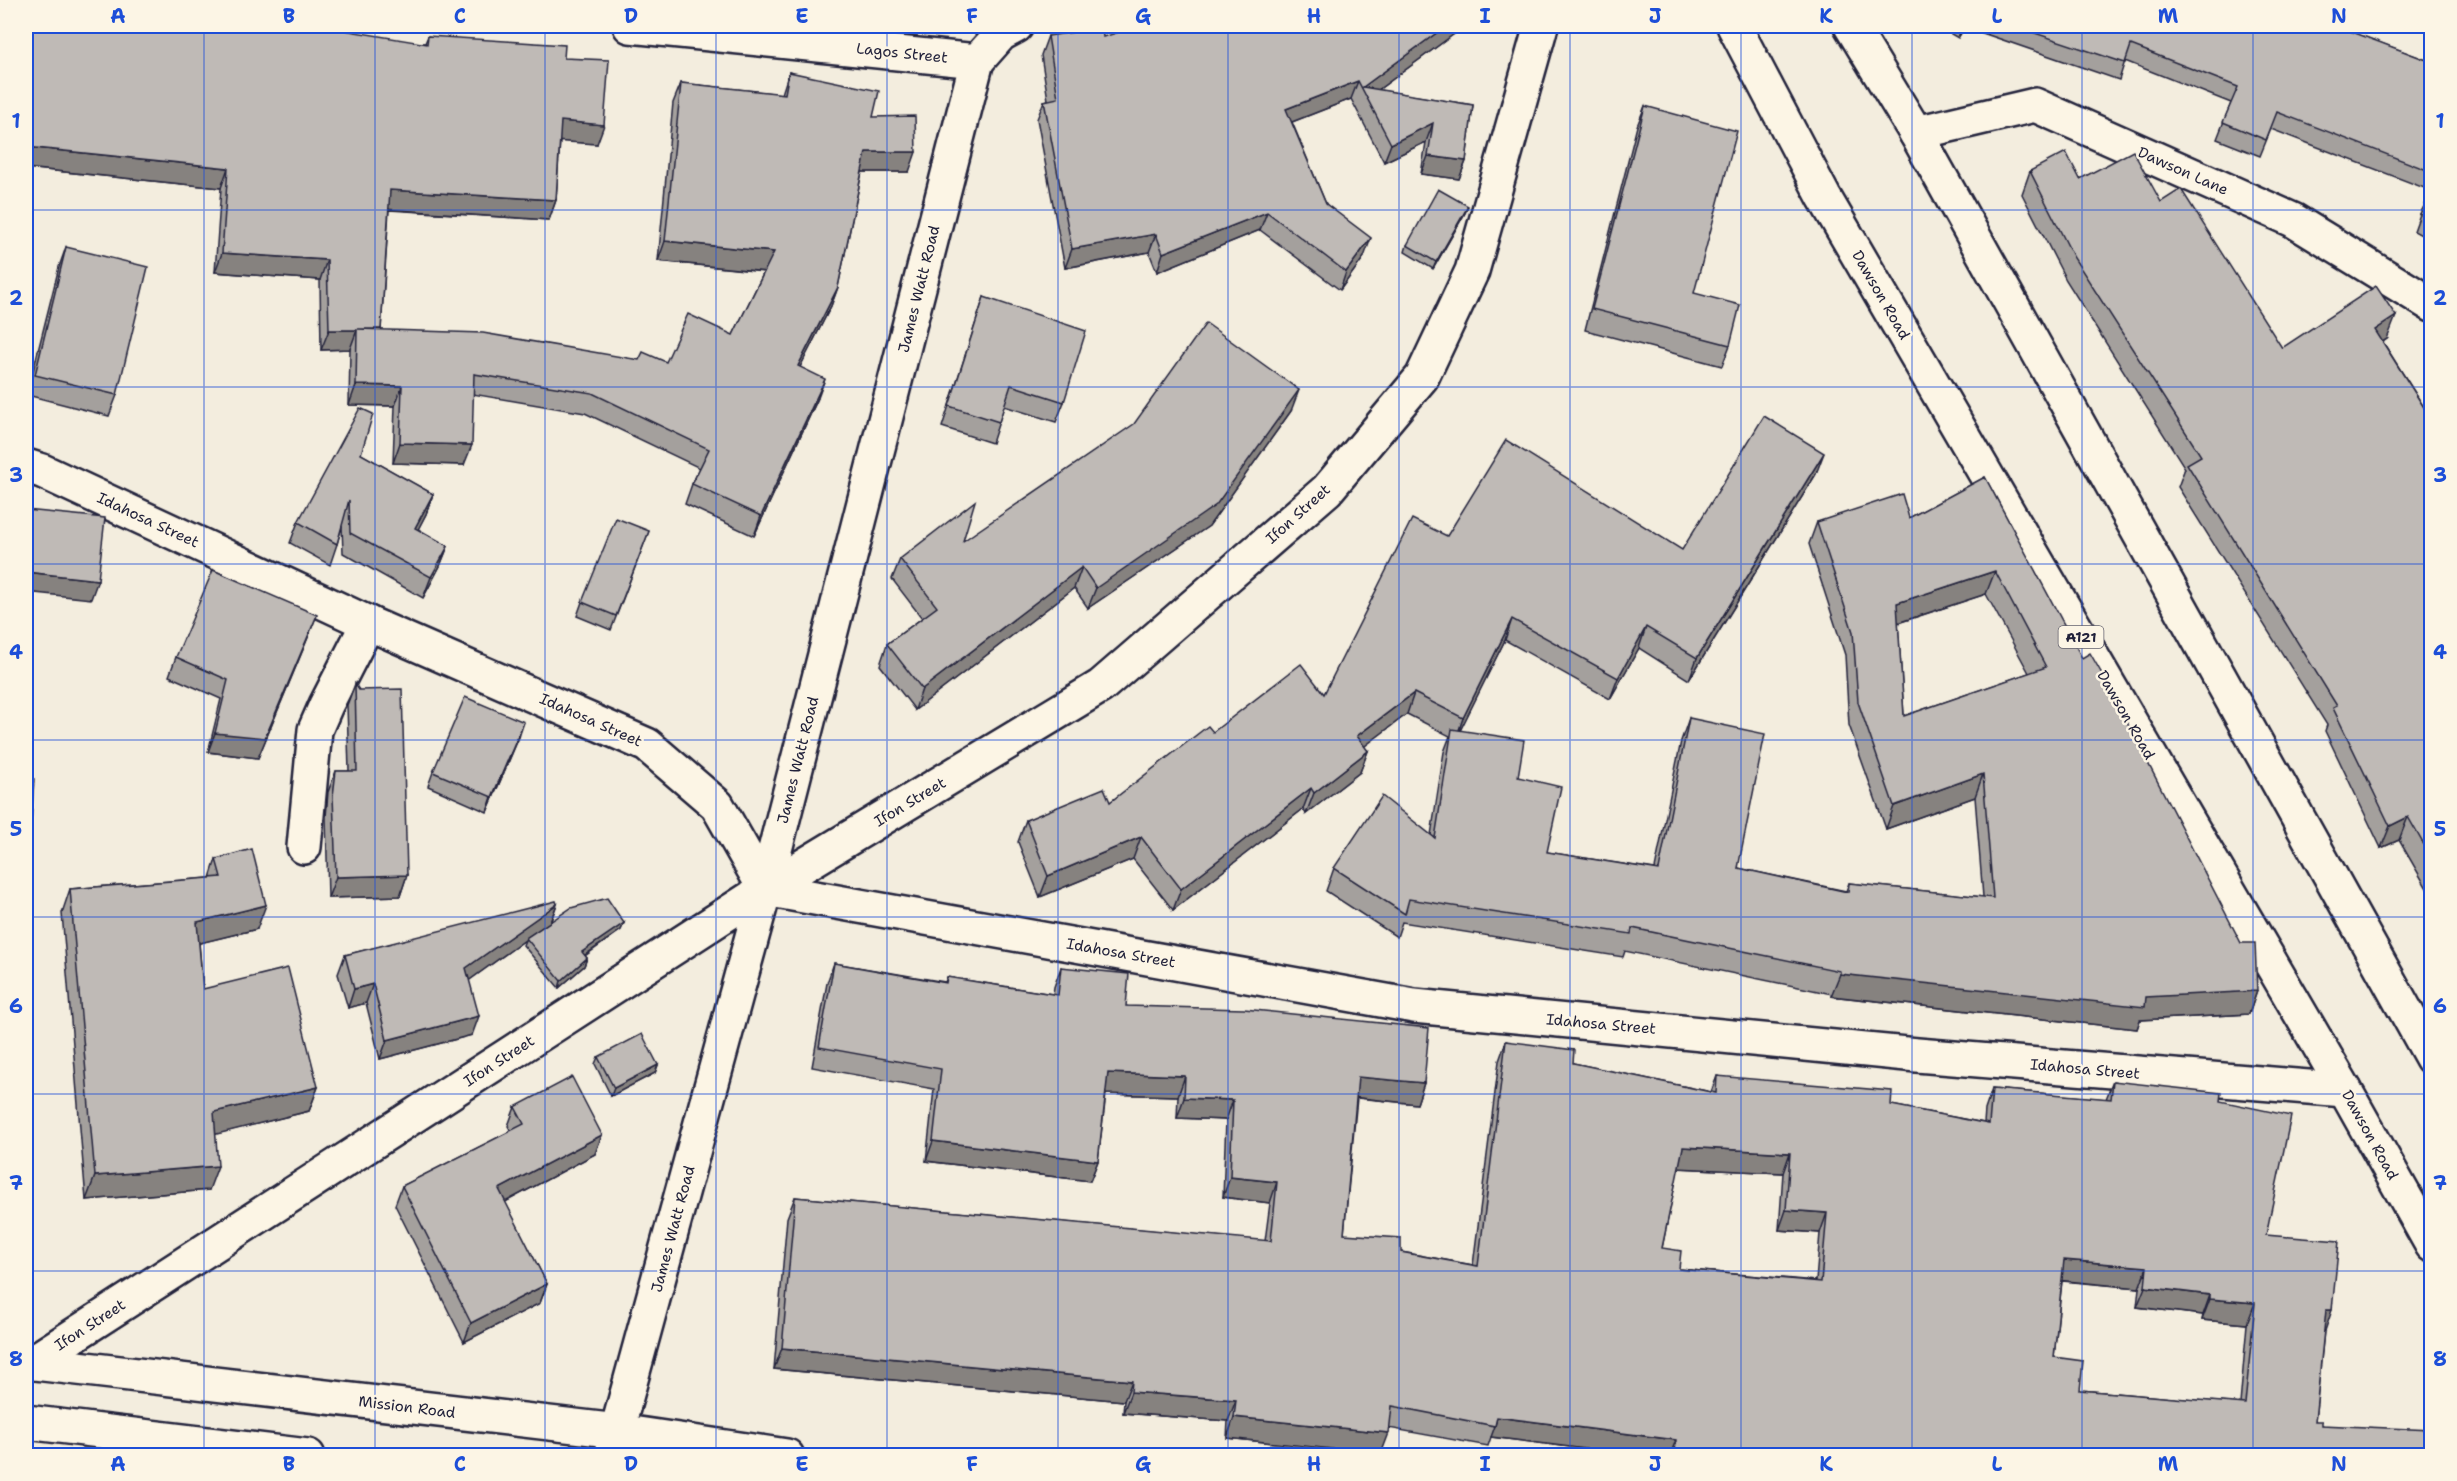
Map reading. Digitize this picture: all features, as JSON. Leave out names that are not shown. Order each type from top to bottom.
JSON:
[{"type":"main road","name":"Lagos Street","points":[[630,26],[977,61]]},
{"type":"main road","name":"Ifon Street","points":[[28,1363],[765,890],[1101,686],[1327,490],[1422,377],[1472,271],[1541,26]]},
{"type":"main road","name":"Dawson Road","points":[[1734,26],[1824,197],[2345,1090],[2432,1245]]},
{"type":"main road","points":[[1851,26],[1916,133],[2432,1058]]},
{"type":"main road","points":[[977,61],[1006,28]]},
{"type":"main road","name":"James Watt Road","points":[[614,1443],[765,890],[977,61]]},
{"type":"main road","name":"Dawson Lane","points":[[1916,133],[2035,105],[2293,220],[2432,305]]},
{"type":"main road","name":"Idahosa Street","points":[[26,466],[42,471],[368,622],[647,745],[717,805],[765,890],[1414,1006],[1905,1053],[2345,1090]]},
{"type":"main road","points":[[304,847],[315,730],[368,622]]},
{"type":"main road","name":"Mission Road","points":[[28,1363],[614,1443],[788,1455]]},
{"type":"main road","points":[[26,1422],[100,1444],[308,1455]]},
{"type":"building","points":[[26,26],[319,26],[427,44],[428,36],[565,45],[564,58],[609,60],[604,125],[561,121],[556,200],[390,190],[381,329],[358,329],[483,333],[639,360],[643,352],[666,362],[688,314],[733,335],[774,252],[665,241],[681,83],[785,94],[789,72],[879,91],[873,117],[915,116],[916,152],[866,152],[838,287],[798,366],[825,379],[761,516],[692,484],[709,449],[592,393],[474,374],[472,445],[400,443],[402,386],[356,385],[357,330],[329,330],[327,260],[222,253],[228,168],[26,147]]},
{"type":"building","points":[[1139,26],[1446,26],[1363,87],[1473,105],[1466,161],[1428,156],[1433,123],[1391,144],[1358,81],[1286,109],[1326,204],[1371,238],[1346,272],[1267,212],[1163,253],[1156,234],[1072,249],[1044,101],[1058,98],[1048,36],[1102,28],[1103,37]]},
{"type":"building","points":[[2014,26],[2340,26],[2432,62],[2432,172],[2277,112],[2266,140],[2223,122],[2238,87],[2131,45],[2125,63]]},
{"type":"building","points":[[1645,106],[1737,131],[1694,293],[1740,305],[1730,345],[1592,309]]},
{"type":"building","points":[[2133,151],[2161,202],[2181,189],[2282,348],[2376,286],[2396,316],[2375,330],[2432,420],[2432,859],[2408,817],[2390,826],[2333,708],[2337,706],[2187,464],[2201,456],[2074,258],[2030,171],[2066,152],[2080,179]]},
{"type":"building","points":[[1438,189],[1468,206],[1436,262],[1407,245]]},
{"type":"building","points":[[2432,192],[2432,221],[2420,214]]},
{"type":"building","points":[[66,247],[148,267],[117,395],[35,375]]},
{"type":"building","points":[[984,297],[1086,331],[1064,402],[1011,385],[999,422],[949,406]]},
{"type":"building","points":[[1206,323],[1299,390],[1216,505],[1096,588],[1082,567],[922,689],[887,644],[937,607],[900,559],[975,501],[963,541],[1134,424]]},
{"type":"building","points":[[360,408],[373,414],[361,454],[433,494],[415,528],[448,546],[431,577],[350,533],[349,500],[337,544],[298,522]]},
{"type":"building","points":[[1764,416],[1824,453],[1697,658],[1646,627],[1618,678],[1512,619],[1463,718],[1414,693],[1357,736],[1368,751],[1314,793],[1311,788],[1181,889],[1141,837],[1048,876],[1026,820],[1104,788],[1110,802],[1208,726],[1213,732],[1301,664],[1324,694],[1412,519],[1447,536],[1506,440],[1682,550]]},
{"type":"building","points":[[1985,477],[2082,658],[2090,653],[2102,674],[2241,943],[2255,943],[2257,991],[2146,997],[2145,1007],[1840,974],[1840,971],[1632,928],[1631,934],[1409,899],[1405,914],[1334,868],[1382,796],[1435,838],[1452,729],[1524,740],[1518,777],[1561,787],[1547,852],[1659,870],[1689,718],[1765,734],[1738,868],[1848,892],[1849,883],[1993,898],[1983,774],[1894,806],[1858,702],[1853,632],[1817,522],[1902,494],[1909,518]],"holes":[[[1995,571],[2046,667],[1904,716],[1897,603]]]},
{"type":"building","points":[[26,510],[105,518],[98,580],[26,572]]},
{"type":"building","points":[[616,518],[649,531],[616,616],[582,602]]},
{"type":"building","points":[[213,570],[317,615],[265,738],[215,733],[228,680],[176,657]]},
{"type":"building","points":[[355,684],[359,690],[402,689],[407,875],[336,877],[333,796],[336,771],[357,771]]},
{"type":"building","points":[[465,697],[524,722],[492,797],[433,772]]},
{"type":"building","points":[[26,778],[34,779],[26,897]]},
{"type":"building","points":[[252,849],[266,905],[197,922],[203,989],[288,968],[318,1087],[214,1112],[218,1166],[95,1176],[70,889],[221,877],[216,859]]},
{"type":"building","points":[[607,898],[624,923],[582,952],[587,958],[561,981],[526,938],[571,908]]},
{"type":"building","points":[[556,901],[557,904],[466,968],[479,1016],[387,1040],[373,984],[354,989],[345,955]]},
{"type":"building","points":[[834,963],[946,983],[947,977],[1058,995],[1061,967],[1129,974],[1126,1006],[1244,1009],[1429,1028],[1424,1083],[1358,1077],[1344,1234],[1401,1238],[1401,1252],[1478,1266],[1506,1041],[1574,1050],[1573,1063],[1716,1093],[1717,1076],[1892,1091],[1891,1105],[1989,1124],[1992,1089],[2111,1099],[2113,1081],[2221,1093],[2220,1101],[2291,1116],[2266,1235],[2339,1241],[2332,1310],[2326,1310],[2315,1421],[2322,1421],[2322,1425],[2432,1430],[2432,1455],[1675,1455],[1676,1440],[1497,1417],[1495,1426],[1392,1406],[1389,1433],[1234,1417],[1236,1400],[1131,1392],[1132,1381],[782,1348],[795,1197],[1271,1241],[1277,1182],[1230,1177],[1233,1100],[1184,1098],[1185,1076],[1108,1073],[1098,1161],[933,1141],[941,1069],[819,1047]],"holes":[[[1683,1147],[1790,1153],[1786,1210],[1827,1213],[1821,1282],[1679,1269],[1681,1251],[1662,1248]],[[2064,1260],[2147,1267],[2145,1287],[2210,1295],[2210,1299],[2255,1303],[2245,1404],[2080,1390],[2083,1361],[2054,1357]]]},
{"type":"building","points":[[642,1034],[658,1065],[614,1088],[598,1057]]},
{"type":"building","points":[[572,1077],[602,1135],[499,1189],[547,1284],[471,1323],[402,1186],[524,1124],[515,1107]]}]
